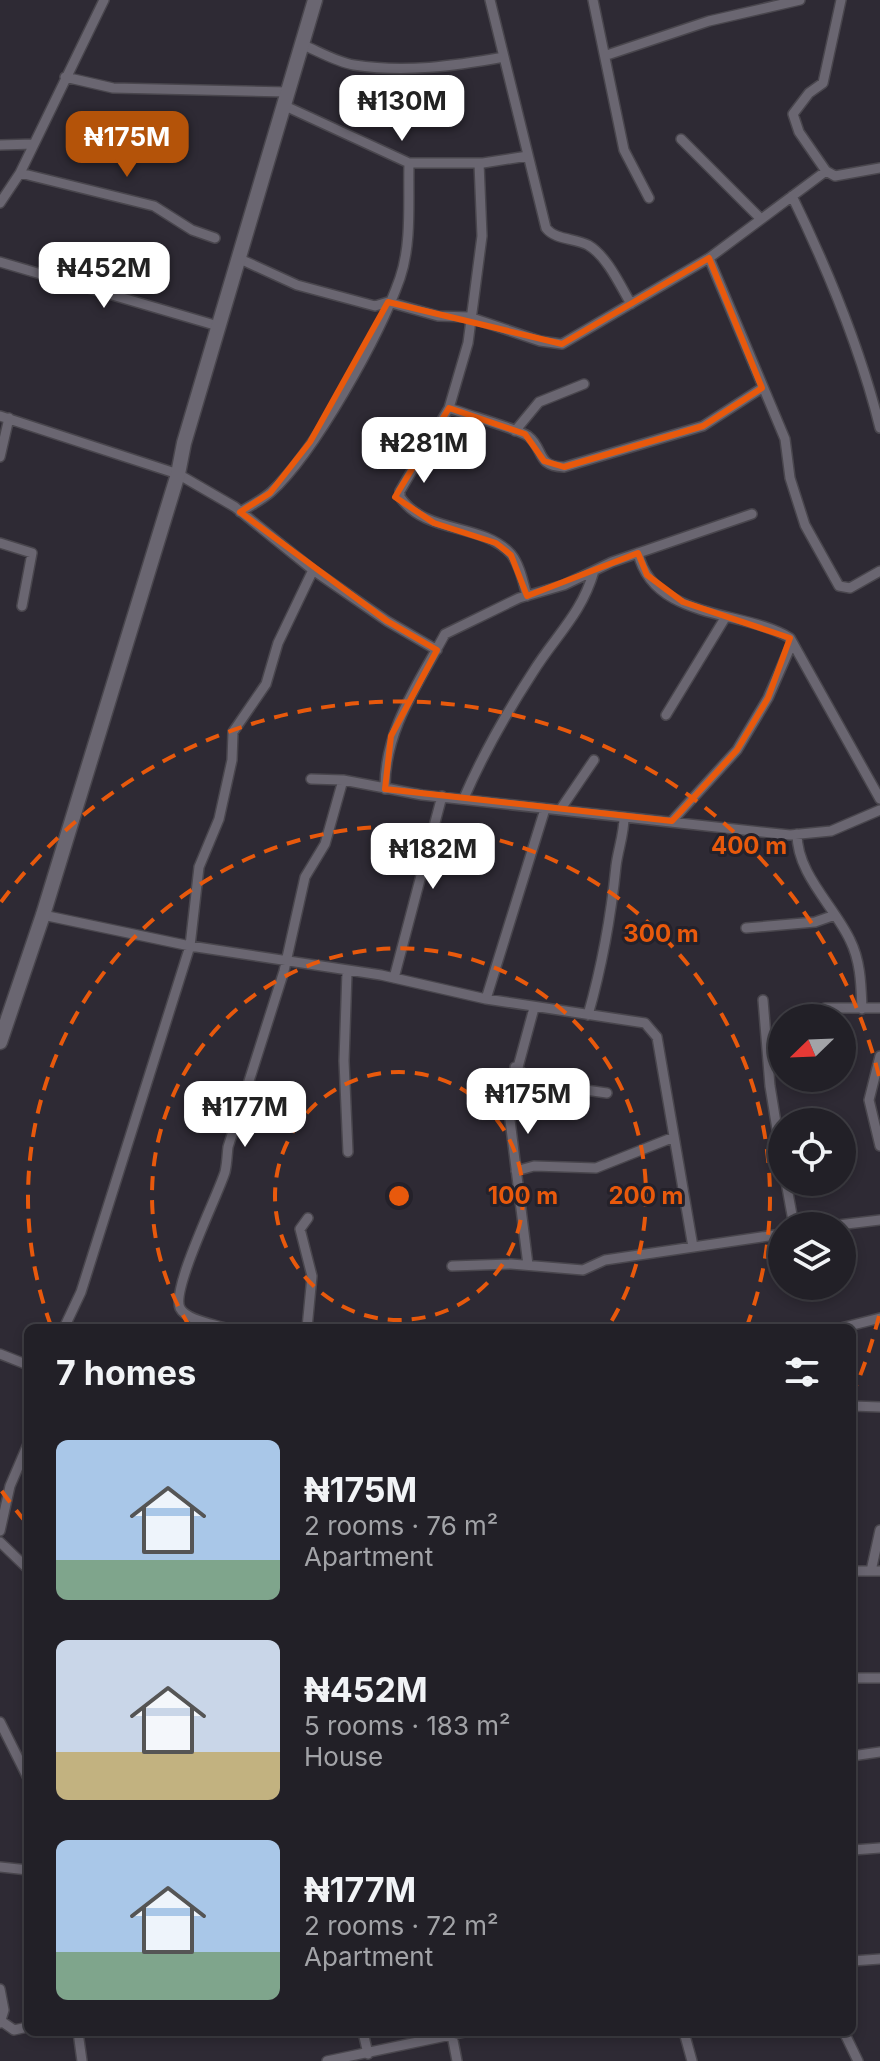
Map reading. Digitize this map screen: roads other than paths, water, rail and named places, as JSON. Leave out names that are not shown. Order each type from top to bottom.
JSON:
[{"type":"street","points":[[0,203],[20,173],[104,0]]},
{"type":"street","points":[[0,1042],[43,915],[178,474],[218,326],[315,0]]},
{"type":"street","points":[[490,0],[546,228],[550,234],[589,246],[606,263],[631,304]]},
{"type":"street","points":[[593,0],[607,55],[624,150],[649,198]]},
{"type":"street","points":[[607,55],[709,21],[800,0]]},
{"type":"street","points":[[841,0],[823,83],[809,93],[793,114],[799,132],[826,171],[835,176],[880,168]]},
{"type":"street","points":[[301,44],[351,65],[380,67],[443,68],[504,57]]},
{"type":"street","points":[[65,77],[113,88],[285,98],[409,163],[479,163],[528,156]]},
{"type":"street","points":[[681,139],[759,217]]},
{"type":"street","points":[[0,145],[34,144]]},
{"type":"street","points":[[240,512],[270,493],[310,442],[355,371],[400,277],[407,232],[409,163]]},
{"type":"street","points":[[479,163],[482,236],[468,343],[449,408],[400,491],[400,497],[434,523],[496,543],[511,555],[527,596]]},
{"type":"street","points":[[240,259],[297,285],[375,306],[388,302],[438,316],[469,317],[540,341],[562,344],[709,258],[759,217],[826,171]]},
{"type":"street","points":[[20,173],[154,206],[192,230],[215,238]]},
{"type":"street","points":[[792,196],[819,252],[862,360],[880,428]]},
{"type":"street","points":[[709,258],[785,439],[790,478],[805,525],[831,575],[844,588],[877,573],[880,586]]},
{"type":"street","points":[[0,262],[218,326]]},
{"type":"street","points":[[515,431],[539,402],[584,384]]},
{"type":"street","points":[[449,408],[515,431],[533,441],[551,467],[564,467],[703,426],[762,388]]},
{"type":"street","points":[[0,457],[5,417],[178,474],[240,512],[313,570],[387,621],[437,650]]},
{"type":"street","points":[[88,753],[178,474]]},
{"type":"street","points":[[385,789],[385,766],[391,736],[445,634],[455,626],[638,553],[752,514]]},
{"type":"street","points":[[0,543],[32,553],[22,606]]},
{"type":"street","points":[[638,553],[647,575],[667,593],[698,609],[782,633],[792,643],[880,799]]},
{"type":"street","points":[[66,1324],[81,1292],[190,946],[199,867],[219,819],[232,760],[233,732],[266,684],[278,643],[313,570]]},
{"type":"street","points":[[464,798],[483,753],[533,672],[582,607],[594,571]]},
{"type":"street","points":[[666,715],[725,618]]},
{"type":"street","points":[[672,821],[737,750],[768,698],[792,643]]},
{"type":"street","points":[[560,810],[594,760]]},
{"type":"street","points":[[311,779],[343,780],[385,789],[545,809],[797,834],[831,831],[880,810]]},
{"type":"street","points":[[214,1324],[185,1313],[180,1308],[180,1295],[200,1229],[225,1171],[228,1147],[249,1091],[305,877],[325,844],[343,780]]},
{"type":"street","points":[[394,978],[442,796]]},
{"type":"street","points":[[486,999],[545,809]]},
{"type":"street","points":[[588,1015],[602,966],[616,862],[624,836],[624,817]]},
{"type":"street","points":[[797,834],[801,858],[857,959],[862,1009]]},
{"type":"street","points":[[43,915],[190,946],[281,962],[286,958]]},
{"type":"street","points":[[746,928],[815,922],[835,915]]},
{"type":"street","points":[[286,958],[534,1008],[645,1023],[654,1029],[693,1247]]},
{"type":"street","points":[[347,972],[344,1072],[348,1152]]},
{"type":"street","points":[[763,1000],[774,1108]]},
{"type":"street","points":[[528,1265],[508,1104],[515,1067],[534,1008]]},
{"type":"street","points":[[856,1009],[880,1008]]},
{"type":"street","points":[[880,1056],[869,1100],[880,1146]]},
{"type":"street","points":[[515,1067],[535,1083],[607,1093]]},
{"type":"street","points":[[516,1171],[534,1166],[596,1168],[674,1137]]},
{"type":"street","points":[[307,1324],[312,1276],[300,1229],[308,1218]]},
{"type":"street","points":[[856,1223],[880,1220]]},
{"type":"street","points":[[452,1266],[528,1265],[583,1270],[605,1260],[768,1236]]},
{"type":"street","points":[[856,1324],[880,1318]]},
{"type":"street","points":[[0,1354],[24,1363]]},
{"type":"street","points":[[856,1406],[880,1407]]},
{"type":"street","points":[[0,1531],[10,1486],[24,1453]]},
{"type":"street","points":[[875,1571],[880,1530]]},
{"type":"street","points":[[0,1542],[24,1565]]},
{"type":"street","points":[[856,1678],[880,1678]]},
{"type":"street","points":[[0,1722],[24,1770]]},
{"type":"street","points":[[856,1755],[880,1752]]},
{"type":"street","points":[[856,1850],[880,1848]]},
{"type":"street","points":[[0,1867],[24,1866]]},
{"type":"street","points":[[856,1961],[880,1959]]},
{"type":"street","points":[[0,1989],[4,2010],[1,2022],[14,2030],[24,2028]]},
{"type":"street","points":[[79,2036],[82,2061]]},
{"type":"street","points":[[364,2036],[368,2054]]},
{"type":"street","points":[[327,2061],[448,2036]]},
{"type":"street","points":[[452,2036],[457,2061]]},
{"type":"street","points":[[685,2036],[692,2061]]},
{"type":"street","points":[[846,2036],[858,2061]]}]
